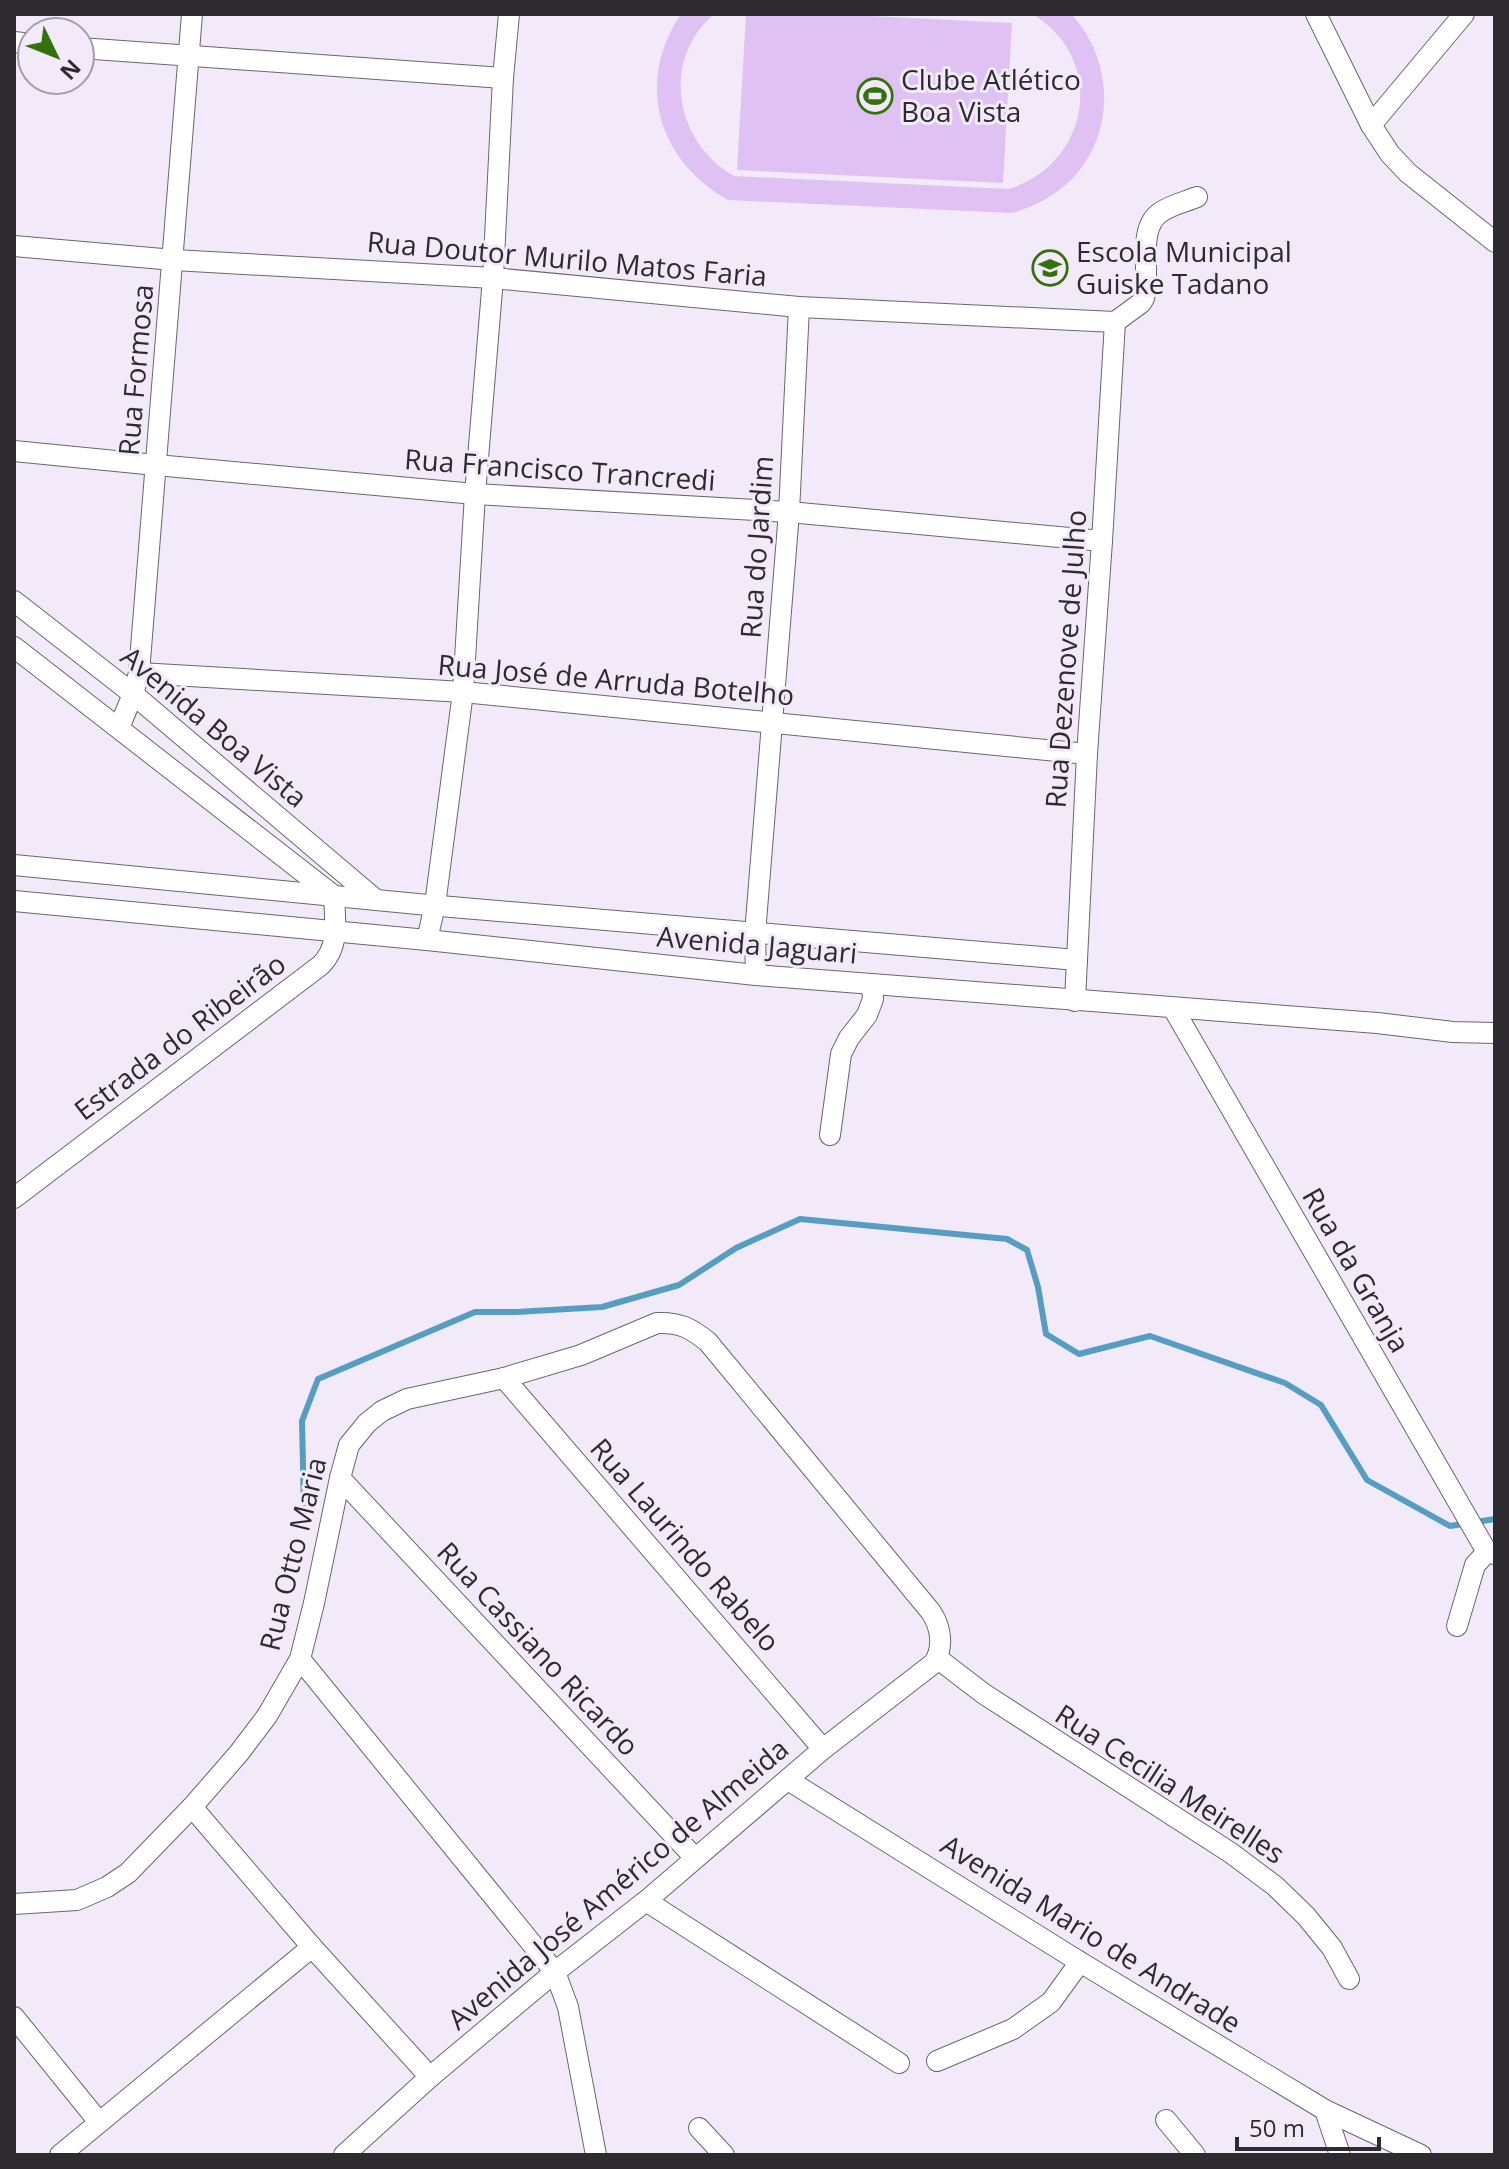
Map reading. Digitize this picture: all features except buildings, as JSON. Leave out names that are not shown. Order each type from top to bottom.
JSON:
[{"type":"street","name":"Rua Formosa","points":[[119,728],[139,673],[192,14]]},
{"type":"street","points":[[427,940],[435,905],[463,692],[509,14]]},
{"type":"street","points":[[1316,14],[1371,125],[1390,154],[1408,173],[1495,242]]},
{"type":"street","points":[[1371,125],[1464,14]]},
{"type":"street","points":[[96,49],[503,78]]},
{"type":"street","points":[[1115,322],[1144,298],[1147,235],[1152,220],[1163,211],[1197,197]]},
{"type":"street","name":"Rua Doutor Murilo Matos Faria","points":[[14,246],[174,260],[493,278],[799,307],[1115,322]]},
{"type":"street","name":"Rua do Jardim","points":[[756,975],[755,934],[789,512],[799,307]]},
{"type":"street","name":"Rua Dezenove de Julho","points":[[1075,1001],[1087,754],[1115,322]]},
{"type":"street","name":"Rua Francisco Trancredi","points":[[14,451],[475,494],[789,512],[1102,541]]},
{"type":"street","name":"Avenida Boa Vista","points":[[14,601],[133,694],[376,900]]},
{"type":"street","name":"Avenida Boa Vista","points":[[14,647],[334,896]]},
{"type":"street","name":"Rua José de Arruda Botelho","points":[[139,673],[463,692],[1087,754]]},
{"type":"street","name":"Avenida Jaguari","points":[[14,865],[755,934],[1077,960]]},
{"type":"street","name":"Estrada do Ribeirão","points":[[14,1198],[321,965],[335,945],[334,896]]},
{"type":"street","name":"Avenida Jaguari","points":[[14,901],[756,975],[1495,1033]]},
{"type":"street","points":[[830,1135],[841,1054],[867,1015],[873,999],[872,984]]},
{"type":"street","name":"Rua da Granja","points":[[1173,1008],[1368,1349],[1488,1550]]},
{"type":"street","name":"Rua Otto Maria","points":[[14,1904],[77,1900],[107,1887],[128,1873],[192,1807],[258,1729],[300,1659],[349,1445],[367,1423],[382,1411],[407,1399],[504,1378],[581,1355],[657,1323],[683,1325],[708,1342],[938,1621],[941,1636],[936,1660]]},
{"type":"street","name":"Rua Laurindo Rabelo","points":[[504,1378],[823,1749]]},
{"type":"street","name":"Rua Cassiano Ricardo","points":[[340,1478],[695,1858]]},
{"type":"street","points":[[1457,1626],[1475,1565],[1488,1550]]},
{"type":"street","points":[[300,1659],[555,1972],[568,2007],[596,2155]]},
{"type":"street","name":"Avenida José Américo de Almeida","points":[[344,2155],[430,2077],[555,1972],[646,1901],[823,1749],[936,1660]]},
{"type":"street","name":"Rua Cecilia Meirelles","points":[[936,1660],[1231,1853],[1275,1886],[1306,1916],[1332,1948],[1349,1979]]},
{"type":"street","name":"Avenida Mario de Andrade","points":[[788,1780],[1325,2110],[1421,2155]]},
{"type":"street","points":[[192,1807],[312,1947],[430,2077]]},
{"type":"street","points":[[646,1901],[899,2063]]},
{"type":"street","points":[[60,2155],[312,1947]]},
{"type":"street","points":[[937,2061],[1013,2029],[1051,2002],[1080,1962]]},
{"type":"street","points":[[14,2017],[99,2122]]},
{"type":"street","points":[[1325,2110],[1340,2155]]},
{"type":"street","points":[[1166,2120],[1195,2155]]},
{"type":"street","points":[[699,2128],[724,2155]]},
{"type":"shaded area","points":[[681,14],[714,14],[697,33],[686,54],[681,77],[682,100],[698,143],[714,161],[734,176],[1009,189],[1037,176],[1058,157],[1072,134],[1079,108],[1079,82],[1072,56],[1056,33],[1032,14],[1071,14],[1085,32],[1102,74],[1102,118],[1096,140],[1086,161],[1072,179],[1044,200],[1013,213],[728,200],[684,164],[670,142],[661,118],[657,92],[659,66],[667,40]]},
{"type":"shaded area","name":"Clube Atlético Boa Vista","points":[[746,14],[830,14],[1012,23],[1003,183],[737,170]]},
{"type":"waterway","points":[[304,1510],[302,1421],[318,1379],[475,1312],[602,1307],[679,1285],[736,1248],[800,1219],[1007,1239],[1027,1250],[1038,1287],[1046,1334],[1079,1354],[1150,1336],[1285,1383],[1321,1405],[1367,1480],[1450,1526],[1495,1519]]},
{"type":"place","name":"Clube Atlético Boa Vista","points":[[875,96]]},
{"type":"place","name":"Escola Municipal Guiske Tadano","points":[[1050,268]]}]
